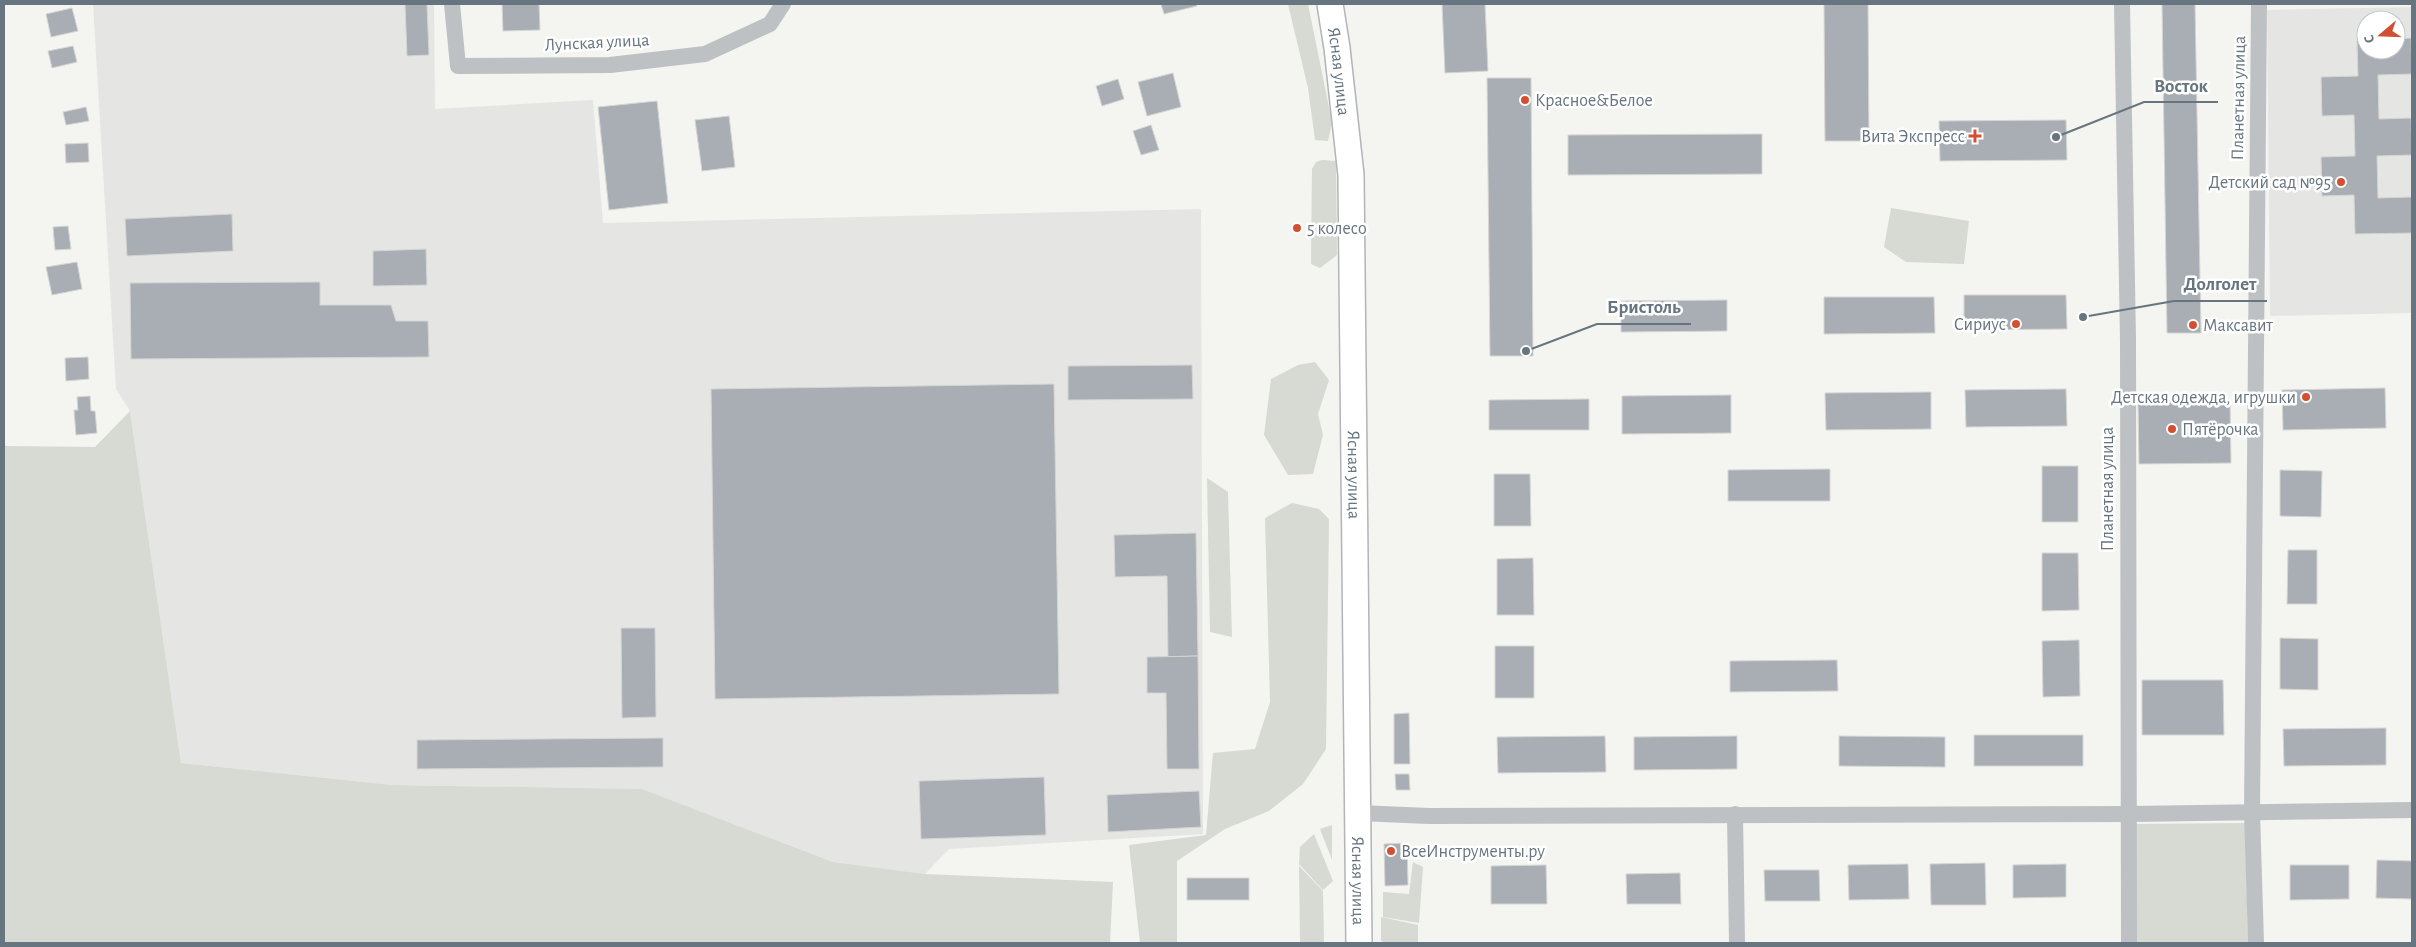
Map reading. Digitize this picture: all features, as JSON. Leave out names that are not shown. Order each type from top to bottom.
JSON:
[{"type":"main road","name":"Ясная улица","points":[[1331,6],[1351,175],[1360,943]]},
{"type":"street","name":"Лунская улица","points":[[452,4],[458,66],[467,66],[610,65],[704,54],[770,24],[783,4]]},
{"type":"street","name":"Планетная улица","points":[[2122,4],[2122,94],[2128,340],[2129,943]]},
{"type":"street","name":"Планетная улица","points":[[2256,943],[2252,812],[2259,4]]},
{"type":"street","points":[[1358,813],[1429,816],[2129,814],[2412,810]]},
{"type":"street","points":[[1735,814],[1737,943]]},
{"type":"shaded area","points":[[93,4],[434,4],[435,109],[593,100],[603,223],[1201,209],[1203,834],[949,849],[925,874],[833,862],[642,789],[392,785],[181,763],[130,411],[116,389]]},
{"type":"shaded area","points":[[1288,4],[1308,4],[1332,122],[1328,141],[1315,140],[1308,88]]},
{"type":"shaded area","name":"Детский сад №95","points":[[2412,7],[2412,313],[2270,316],[2267,10]]},
{"type":"shaded area","points":[[1322,160],[1336,161],[1337,255],[1320,268],[1311,264],[1312,169],[1316,162]]},
{"type":"shaded area","points":[[1891,208],[1969,221],[1964,264],[1906,262],[1884,247]]},
{"type":"shaded area","points":[[1315,362],[1329,380],[1318,414],[1323,435],[1313,474],[1288,475],[1264,435],[1271,379],[1298,365]]},
{"type":"shaded area","points":[[130,411],[181,763],[392,785],[642,789],[833,862],[925,874],[1113,882],[1110,943],[4,943],[4,446],[95,447]]},
{"type":"shaded area","points":[[1207,478],[1228,492],[1232,637],[1210,632]]},
{"type":"shaded area","points":[[1292,503],[1319,509],[1329,519],[1326,749],[1303,784],[1269,811],[1225,829],[1177,861],[1177,942],[1140,943],[1129,845],[1206,835],[1213,753],[1255,749],[1270,702],[1265,518]]},
{"type":"shaded area","points":[[2245,823],[2248,943],[2135,943],[2135,824]]},
{"type":"shaded area","points":[[1332,825],[1332,860],[1320,829]]},
{"type":"shaded area","points":[[1314,834],[1333,881],[1323,890],[1299,864],[1300,847]]},
{"type":"shaded area","points":[[1413,862],[1423,867],[1419,923],[1383,917],[1383,892],[1409,894]]},
{"type":"shaded area","points":[[1299,866],[1323,891],[1324,943],[1300,943]]},
{"type":"shaded area","points":[[1381,917],[1418,925],[1418,943],[1384,943],[1381,940]]},
{"type":"building","points":[[405,4],[427,4],[429,55],[407,56]]},
{"type":"building","points":[[502,4],[539,4],[540,30],[503,31]]},
{"type":"building","points":[[1161,4],[1196,4],[1197,6],[1164,14]]},
{"type":"building","points":[[1442,4],[1485,4],[1488,71],[1445,73]]},
{"type":"building","points":[[1824,4],[1868,4],[1869,141],[1825,141]]},
{"type":"building","points":[[2162,4],[2195,4],[2201,333],[2167,333]]},
{"type":"building","points":[[72,8],[78,31],[51,37],[46,14]]},
{"type":"building","points":[[2406,38],[2411,38],[2412,74],[2378,75],[2379,119],[2411,118],[2412,155],[2377,156],[2378,198],[2412,197],[2412,233],[2355,234],[2354,195],[2322,196],[2321,157],[2355,156],[2354,115],[2322,116],[2321,77],[2358,76],[2358,60],[2406,60]]},
{"type":"building","points":[[73,46],[77,62],[52,68],[48,51]]},
{"type":"building","points":[[1173,73],[1181,107],[1147,116],[1138,82]]},
{"type":"building","points":[[1487,78],[1531,78],[1533,356],[1490,356]]},
{"type":"building","points":[[1118,79],[1124,99],[1102,106],[1096,86]]},
{"type":"building","points":[[657,101],[668,203],[609,210],[598,107]]},
{"type":"building","points":[[86,107],[89,121],[66,125],[63,112]]},
{"type":"building","points":[[729,116],[735,167],[702,171],[695,120]]},
{"type":"building","points":[[2066,120],[2067,160],[1940,161],[1939,121]]},
{"type":"building","points":[[1151,125],[1159,150],[1141,155],[1133,131]]},
{"type":"building","points":[[1762,134],[1762,174],[1568,175],[1568,135]]},
{"type":"building","points":[[88,143],[89,162],[66,163],[65,144]]},
{"type":"building","points":[[232,214],[233,251],[127,256],[125,219]]},
{"type":"building","points":[[68,226],[71,249],[55,250],[53,227]]},
{"type":"building","points":[[426,249],[427,285],[373,286],[373,251]]},
{"type":"building","points":[[77,262],[82,289],[52,295],[46,267]]},
{"type":"building","points":[[320,282],[320,305],[391,305],[396,321],[428,321],[429,357],[131,359],[130,283]]},
{"type":"building","points":[[1964,295],[2066,295],[2067,329],[1964,330]]},
{"type":"building","points":[[1824,297],[1934,297],[1935,333],[1824,334]]},
{"type":"building","points":[[1727,300],[1727,331],[1621,332],[1621,301]]},
{"type":"building","points":[[88,357],[89,379],[66,381],[65,358]]},
{"type":"building","points":[[1192,365],[1193,399],[1068,400],[1068,366]]},
{"type":"building","points":[[1054,384],[1059,694],[715,699],[711,389]]},
{"type":"building","points":[[2385,388],[2386,428],[2283,430],[2282,390]]},
{"type":"building","points":[[2066,389],[2067,426],[1966,427],[1965,390]]},
{"type":"building","points":[[1931,392],[1931,429],[1826,430],[1825,393]]},
{"type":"building","points":[[1731,395],[1731,433],[1622,434],[1622,396]]},
{"type":"building","points":[[90,396],[91,411],[95,411],[97,433],[76,435],[74,410],[78,410],[77,397]]},
{"type":"building","points":[[1589,399],[1589,430],[1489,430],[1489,400]]},
{"type":"building","points":[[2230,401],[2231,463],[2139,464],[2138,402]]},
{"type":"building","points":[[2042,466],[2078,466],[2078,522],[2042,522]]},
{"type":"building","points":[[1830,469],[1830,501],[1728,501],[1728,470]]},
{"type":"building","points":[[2280,470],[2322,471],[2321,517],[2280,516]]},
{"type":"building","points":[[1494,474],[1530,474],[1531,526],[1494,526]]},
{"type":"building","points":[[1196,533],[1198,656],[1168,657],[1167,576],[1115,577],[1114,535]]},
{"type":"building","points":[[2288,550],[2317,550],[2317,604],[2287,604]]},
{"type":"building","points":[[2042,553],[2078,553],[2079,610],[2042,611]]},
{"type":"building","points":[[1533,558],[1534,615],[1497,615],[1497,559]]},
{"type":"building","points":[[621,628],[655,628],[656,717],[622,718]]},
{"type":"building","points":[[2280,638],[2318,639],[2318,690],[2280,689]]},
{"type":"building","points":[[2079,640],[2080,696],[2043,697],[2042,641]]},
{"type":"building","points":[[1495,646],[1534,646],[1534,698],[1495,698]]},
{"type":"building","points":[[1198,656],[1199,769],[1167,769],[1166,693],[1147,693],[1147,657]]},
{"type":"building","points":[[1837,660],[1838,691],[1730,692],[1730,661]]},
{"type":"building","points":[[2142,680],[2223,680],[2224,735],[2142,735]]},
{"type":"building","points":[[1409,713],[1410,764],[1394,764],[1394,714]]},
{"type":"building","points":[[2386,728],[2386,765],[2284,766],[2283,729]]},
{"type":"building","points":[[1974,735],[2083,735],[2083,766],[1974,766]]},
{"type":"building","points":[[1605,736],[1606,772],[1498,773],[1497,737]]},
{"type":"building","points":[[1737,736],[1737,769],[1634,770],[1634,737]]},
{"type":"building","points":[[1839,736],[1945,737],[1945,767],[1839,766]]},
{"type":"building","points":[[663,738],[663,767],[417,769],[417,740]]},
{"type":"building","points":[[1395,774],[1409,774],[1410,790],[1396,790]]},
{"type":"building","points":[[1044,777],[1046,835],[921,839],[919,781]]},
{"type":"building","points":[[1199,791],[1201,827],[1108,832],[1107,795]]},
{"type":"building","points":[[1407,843],[1408,885],[1385,886],[1384,844]]},
{"type":"building","points":[[2377,860],[2412,861],[2412,899],[2376,898]]},
{"type":"building","points":[[1985,863],[1986,905],[1931,905],[1930,864]]},
{"type":"building","points":[[1908,864],[1909,899],[1849,900],[1848,865]]},
{"type":"building","points":[[2066,864],[2066,897],[2013,898],[2013,865]]},
{"type":"building","points":[[1546,865],[1547,904],[1491,904],[1491,866]]},
{"type":"building","points":[[2290,865],[2349,865],[2349,899],[2290,900]]},
{"type":"building","points":[[1764,870],[1819,870],[1820,901],[1765,901]]},
{"type":"building","points":[[1680,873],[1681,904],[1627,904],[1626,874]]},
{"type":"building","points":[[1187,878],[1249,878],[1249,900],[1187,900]]},
{"type":"place","name":"Красное&Белое","points":[[1525,100]]},
{"type":"place","name":"Вита Экспресс","points":[[1975,136]]},
{"type":"place","name":"Восток","points":[[2056,137]]},
{"type":"place","name":"Детский сад №95","points":[[2341,182]]},
{"type":"place","name":"5 колесо","points":[[1297,228]]},
{"type":"place","name":"Долголет","points":[[2083,317]]},
{"type":"place","name":"Сириус","points":[[2016,324]]},
{"type":"place","name":"Максавит","points":[[2193,325]]},
{"type":"place","name":"Бристоль","points":[[1526,351]]},
{"type":"place","name":"Детская одежда, игрушки","points":[[2306,397]]},
{"type":"place","name":"Пятёрочка","points":[[2172,429]]},
{"type":"place","name":"ВсеИнструменты.ру","points":[[1391,851]]}]
